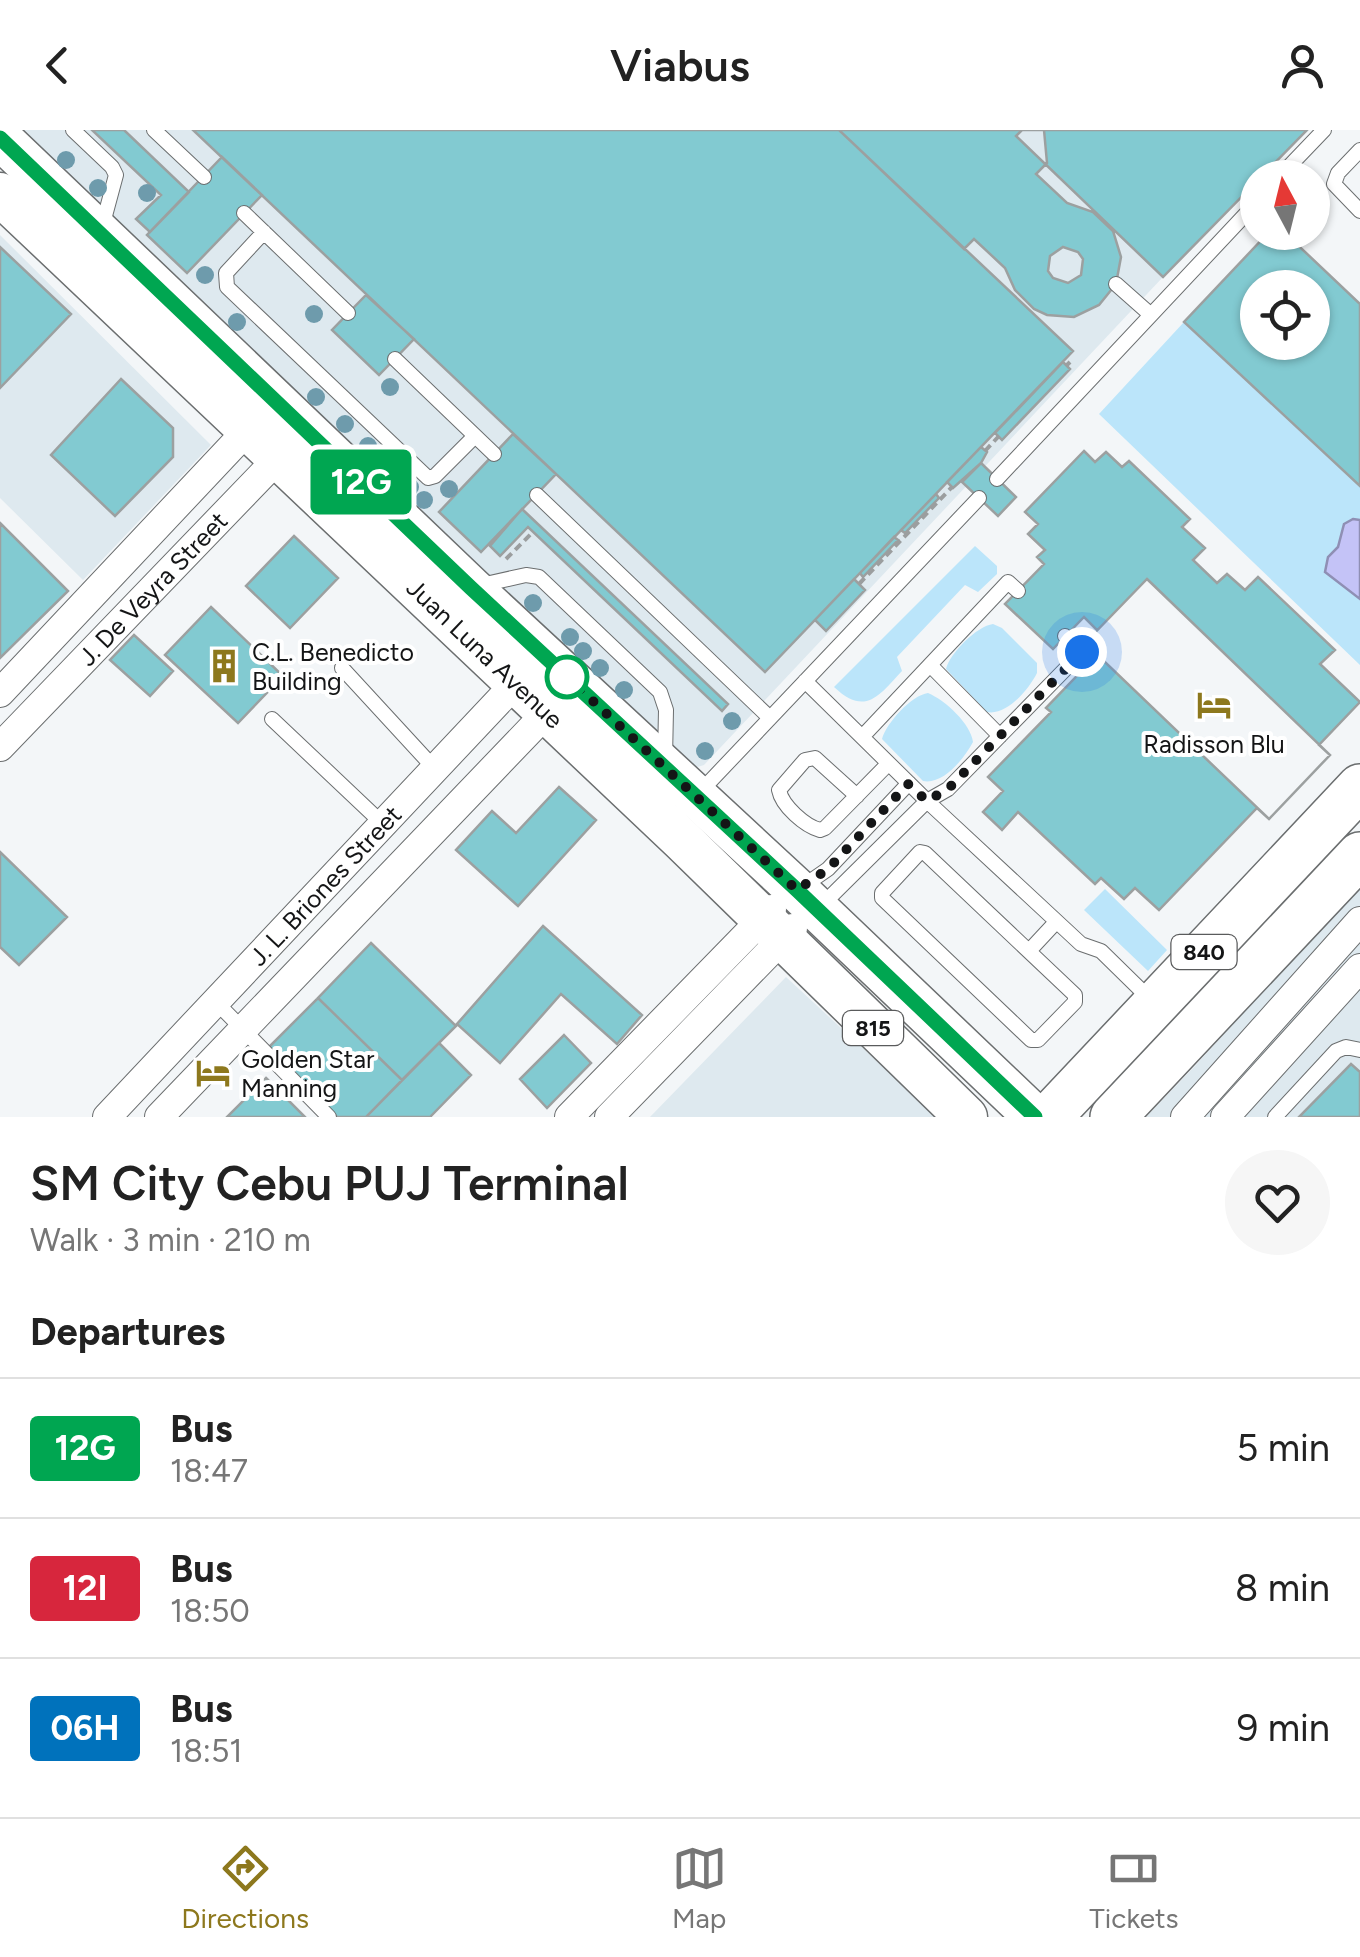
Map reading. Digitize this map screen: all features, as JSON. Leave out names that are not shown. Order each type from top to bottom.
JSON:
[{"type":"highway","name":"840","points":[[1048,1117],[1360,787]]},
{"type":"highway","name":"840","points":[[1113,1117],[1360,855]]},
{"type":"main road","name":"Juan Luna Avenue","points":[[6,169],[100,233],[277,430],[471,588],[529,669]]},
{"type":"main road","name":"Juan Luna Avenue","points":[[6,169],[561,698],[770,928],[954,1113]]},
{"type":"main road","name":"Juan Luna Avenue","points":[[561,698],[680,782],[1035,1117]]},
{"type":"street","name":"J. De Veyra Street","points":[[0,692],[277,430]]},
{"type":"street","name":"J. De Veyra Street","points":[[0,747],[277,430]]},
{"type":"street","name":"J. L. Briones Street","points":[[107,1117],[529,669]]},
{"type":"street","name":"J. L. Briones Street","points":[[159,1117],[561,698]]},
{"type":"street","points":[[569,1117],[770,928],[807,899]]},
{"type":"street","points":[[1184,1117],[1360,920]]},
{"type":"street","points":[[609,1117],[770,928]]},
{"type":"street","points":[[1224,1117],[1360,968]]},
{"type":"lane","points":[[72,130],[116,174],[100,233]]},
{"type":"lane","points":[[154,130],[204,176]]},
{"type":"lane","points":[[1295,160],[1324,130]]},
{"type":"lane","points":[[1360,150],[1334,184],[1360,211]]},
{"type":"lane","points":[[244,213],[348,314]]},
{"type":"lane","points":[[996,478],[1240,221]]},
{"type":"lane","points":[[264,232],[226,274],[225,283],[241,300],[428,478],[435,476],[475,436]]},
{"type":"lane","points":[[1116,284],[1150,315]]},
{"type":"lane","points":[[395,358],[494,454]]},
{"type":"lane","points":[[537,495],[770,718]]},
{"type":"lane","points":[[471,588],[534,574],[552,590],[660,692],[680,782],[770,718],[979,498]]},
{"type":"lane","points":[[862,737],[1008,582],[1018,590]]},
{"type":"lane","points":[[807,899],[848,883],[927,801],[948,789],[1082,652],[1066,636]]},
{"type":"lane","points":[[932,667],[1000,736]]},
{"type":"lane","points":[[342,668],[436,769]]},
{"type":"lane","points":[[805,682],[1056,922],[1081,944],[1101,950],[1156,1004]]},
{"type":"lane","points":[[272,719],[383,824]]},
{"type":"lane","points":[[857,796],[815,758],[806,760],[779,790],[781,799],[816,830],[825,828],[857,796],[888,764]]},
{"type":"lane","points":[[807,899],[828,869],[908,784]]},
{"type":"lane","points":[[924,852],[1028,951],[1076,997],[1034,1042],[882,895],[924,852]]},
{"type":"lane","points":[[1028,951],[1056,922]]},
{"type":"lane","points":[[216,1002],[329,1117]]},
{"type":"lane","points":[[1275,1117],[1336,1051],[1346,1047],[1360,1050]]},
{"type":"path","points":[[985,451],[999,436]]},
{"type":"path","points":[[859,584],[952,487]]},
{"type":"path","points":[[506,559],[533,532]]},
{"type":"shaded area","points":[[18,130],[1294,130],[1267,160],[1240,160],[1240,191],[1163,277],[704,765],[694,768]]},
{"type":"shaded area","points":[[0,235],[211,445],[83,580],[0,498]]},
{"type":"shaded area","points":[[1184,322],[1360,486],[1360,665],[1099,414]]},
{"type":"shaded area","points":[[1360,520],[1360,599],[1325,572],[1344,524]]},
{"type":"shaded area","points":[[975,546],[997,566],[997,574],[978,592],[965,585],[897,657],[902,671],[886,689],[863,702],[834,687]]},
{"type":"shaded area","points":[[993,624],[1037,663],[1037,673],[1010,706],[987,712],[946,669],[965,641]]},
{"type":"shaded area","points":[[928,693],[956,713],[973,742],[952,769],[938,779],[923,781],[882,739],[900,711]]},
{"type":"shaded area","points":[[1360,885],[1360,1117],[1146,1117],[1194,1067]]},
{"type":"shaded area","points":[[1105,889],[1167,950],[1148,971],[1084,910]]},
{"type":"shaded area","points":[[786,977],[937,1117],[650,1117]]},
{"type":"building","points":[[92,130],[124,130],[189,192],[150,232],[136,219],[161,195]]},
{"type":"building","points":[[193,130],[839,130],[1073,351],[765,672]]},
{"type":"building","points":[[839,130],[1044,130],[1047,163],[1036,174],[1067,203],[1093,212],[1113,231],[1121,257],[1116,284],[1099,305],[1074,317],[1047,315],[1034,309],[1015,290],[1005,268],[974,239],[964,249]],"holes":[[[1063,247],[1078,252],[1083,259],[1081,275],[1068,283],[1053,278],[1048,271],[1050,256]]]},
{"type":"building","points":[[1022,130],[1307,130],[1278,160],[1240,160],[1240,198],[1163,277],[1016,136]]},
{"type":"building","points":[[222,157],[262,195],[187,273],[147,235]]},
{"type":"building","points":[[0,247],[71,314],[0,388]]},
{"type":"building","points":[[1252,250],[1303,250],[1324,270],[1240,270],[1240,360],[1330,360],[1330,276],[1360,304],[1360,486],[1184,322]]},
{"type":"building","points":[[366,295],[414,339],[379,375],[332,330]]},
{"type":"building","points":[[1063,362],[1070,369],[1002,440],[995,433]]},
{"type":"building","points":[[121,379],[173,428],[173,457],[115,516],[51,455]]},
{"type":"building","points":[[513,434],[556,474],[481,552],[439,512]]},
{"type":"building","points":[[981,447],[987,452],[981,463],[953,488],[947,482]]},
{"type":"building","points":[[1084,451],[1095,462],[1106,452],[1122,467],[1129,461],[1190,519],[1182,527],[1205,548],[1193,560],[1217,583],[1227,574],[1245,590],[1258,577],[1335,650],[1320,664],[1360,702],[1319,745],[1330,755],[1269,819],[1257,808],[1159,910],[1135,888],[1124,899],[1101,878],[1095,884],[1018,812],[1002,830],[983,812],[1003,791],[988,777],[1051,712],[1046,708],[1097,655],[1085,643],[1097,630],[1084,617],[1053,649],[1005,604],[1044,564],[1037,557],[1045,550],[1028,534],[1038,524],[1025,512]]},
{"type":"building","points":[[981,463],[1016,497],[998,516],[962,482]]},
{"type":"building","points":[[936,494],[939,498],[905,533],[901,530]]},
{"type":"building","points":[[522,509],[728,704],[722,711],[528,527],[500,556],[490,546]]},
{"type":"building","points":[[0,523],[68,591],[0,658]]},
{"type":"building","points":[[294,536],[338,578],[290,628],[246,586]]},
{"type":"building","points":[[894,537],[898,540],[863,577],[860,573]]},
{"type":"building","points":[[854,579],[865,590],[826,631],[815,620]]},
{"type":"building","name":"Radisson Blu","points":[[1147,579],[1330,755],[1269,819],[1085,643]]},
{"type":"building","name":"C.L. Benedicto Building","points":[[211,607],[283,676],[238,723],[165,655]]},
{"type":"building","points":[[134,635],[173,671],[150,696],[110,660]]},
{"type":"building","points":[[559,787],[596,820],[518,906],[456,850],[492,811],[516,833]]},
{"type":"building","points":[[0,852],[67,917],[19,965],[0,947]]},
{"type":"building","points":[[543,926],[642,1015],[617,1044],[561,994],[500,1063],[457,1024]]},
{"type":"building","points":[[371,943],[456,1026],[402,1080],[318,998]]},
{"type":"building","points":[[318,998],[402,1080],[366,1117],[337,1117],[267,1049]]},
{"type":"building","points":[[564,1035],[591,1063],[547,1108],[520,1079]]},
{"type":"building","points":[[439,1043],[471,1075],[430,1117],[366,1117]]},
{"type":"building","points":[[1351,1064],[1360,1072],[1360,1117],[1299,1117]]},
{"type":"building","points":[[266,1078],[305,1117],[227,1117]]},
{"type":"bus line","name":"12G","points":[[0,138],[471,588],[1035,1117]]},
{"type":"place","name":"C.L. Benedicto Building","points":[[224,666]]},
{"type":"place","name":"Radisson Blu","points":[[1214,705]]},
{"type":"place","name":"Golden Star Manning","points":[[213,1073]]},
{"type":"route","points":[[567,677],[797,890],[828,869],[908,784],[927,801],[948,789],[1082,652]]}]
